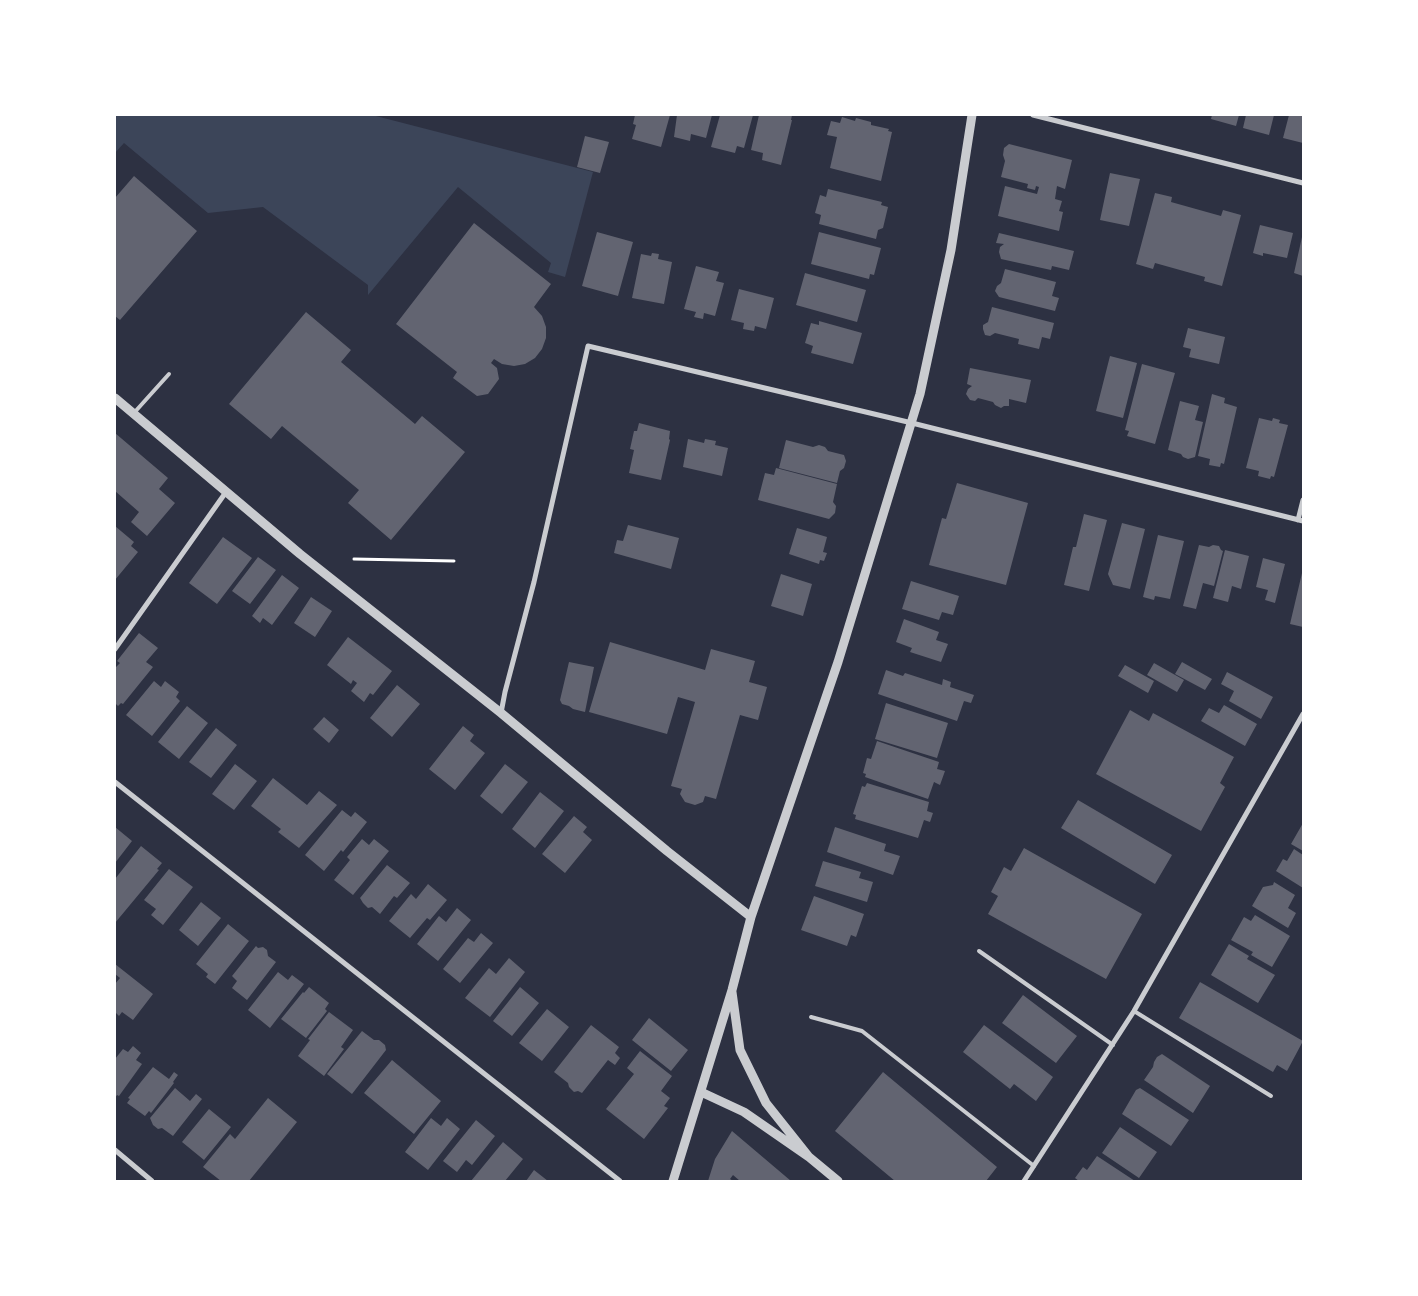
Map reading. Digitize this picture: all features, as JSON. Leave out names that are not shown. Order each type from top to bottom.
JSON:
[{"type":"street","points":[[673,1181],[732,990],[751,917],[838,662],[912,423],[952,250],[972,115]]},
{"type":"street","points":[[1033,115],[1303,183]]},
{"type":"street","points":[[501,713],[534,582],[588,346],[912,423],[1300,520],[1303,500]]},
{"type":"street","points":[[115,398],[308,560],[501,713],[667,851],[751,917]]},
{"type":"street","points":[[115,650],[226,492]]},
{"type":"street","points":[[1024,1181],[1134,1011],[1303,714]]},
{"type":"street","points":[[115,782],[620,1181]]},
{"type":"street","points":[[732,990],[740,1050],[766,1103],[809,1157]]},
{"type":"street","points":[[701,1092],[744,1112],[809,1157],[838,1181]]},
{"type":"street","points":[[115,1150],[152,1181]]},
{"type":"lane","points":[[133,414],[169,374]]},
{"type":"lane","points":[[979,951],[1112,1045]]},
{"type":"lane","points":[[1134,1011],[1270,1096]]},
{"type":"lane","points":[[811,1017],[862,1031],[1034,1166]]},
{"type":"path","points":[[354,559],[454,561]]},
{"type":"shaded area","points":[[115,115],[372,115],[593,172],[565,277],[548,272],[551,263],[458,187],[368,295],[368,285],[263,207],[208,213],[124,143],[115,153]]},
{"type":"building","points":[[635,115],[670,115],[661,147],[632,139],[636,125],[633,124]]},
{"type":"building","points":[[677,115],[712,115],[706,138],[691,134],[690,141],[674,137]]},
{"type":"building","points":[[720,115],[753,115],[744,148],[737,146],[735,153],[711,147]]},
{"type":"building","points":[[759,115],[792,115],[781,165],[762,160],[763,153],[751,150]]},
{"type":"building","points":[[1212,115],[1239,115],[1236,126],[1211,119]]},
{"type":"building","points":[[1246,115],[1274,115],[1269,135],[1243,128]]},
{"type":"building","points":[[1289,115],[1303,115],[1303,143],[1283,138]]},
{"type":"building","points":[[842,117],[855,121],[856,118],[871,122],[871,125],[889,129],[888,131],[892,132],[881,181],[830,168],[837,137],[827,135],[831,121],[840,123]]},
{"type":"building","points":[[585,136],[609,142],[600,173],[577,167]]},
{"type":"building","points":[[1009,144],[1072,160],[1065,189],[1057,186],[1055,199],[1062,201],[1059,211],[1063,212],[1059,231],[998,216],[1005,186],[1037,194],[1039,187],[1036,186],[1035,190],[1027,188],[1028,184],[1001,177],[1005,161],[1003,155],[1004,148]]},
{"type":"building","points":[[1110,173],[1140,179],[1129,226],[1100,220]]},
{"type":"building","points":[[134,176],[197,231],[120,320],[115,316],[115,198]]},
{"type":"building","points":[[828,189],[882,202],[881,205],[888,207],[883,228],[878,230],[876,239],[819,224],[821,215],[815,213],[820,195],[826,197]]},
{"type":"building","points":[[1155,193],[1172,197],[1171,202],[1221,216],[1223,210],[1241,215],[1222,286],[1204,281],[1205,277],[1155,263],[1153,269],[1136,264]]},
{"type":"building","points":[[474,223],[551,284],[534,307],[542,316],[546,327],[546,338],[542,349],[535,358],[525,364],[514,366],[502,364],[494,359],[491,363],[497,368],[499,379],[488,394],[477,396],[453,378],[457,372],[396,324]]},
{"type":"building","points":[[1260,225],[1293,233],[1287,258],[1263,253],[1263,256],[1253,253]]},
{"type":"building","points":[[597,232],[633,242],[618,296],[582,286]]},
{"type":"building","points":[[819,232],[881,248],[874,275],[870,274],[869,279],[811,264]]},
{"type":"building","points":[[999,233],[1074,251],[1069,270],[1052,266],[1051,270],[1001,259],[1000,247],[1004,244],[996,243]]},
{"type":"building","points":[[1303,237],[1303,276],[1294,273]]},
{"type":"building","points":[[652,253],[659,254],[658,259],[672,262],[664,304],[632,298],[641,254],[651,256]]},
{"type":"building","points":[[696,266],[719,272],[716,281],[724,283],[715,316],[704,313],[703,319],[694,317],[696,312],[684,309]]},
{"type":"building","points":[[1005,269],[1056,282],[1052,296],[1059,298],[1055,311],[999,297],[995,291],[1001,283]]},
{"type":"building","points":[[805,273],[866,290],[857,322],[796,305]]},
{"type":"building","points":[[739,289],[774,298],[766,329],[755,326],[754,331],[743,329],[744,323],[731,320]]},
{"type":"building","points":[[992,307],[1054,323],[1050,339],[1042,337],[1039,349],[1018,344],[1019,339],[995,333],[990,336],[985,335],[983,325],[988,322]]},
{"type":"building","points":[[306,312],[351,350],[341,362],[415,424],[422,416],[465,452],[391,540],[348,503],[359,490],[282,426],[271,439],[229,404]]},
{"type":"building","points":[[819,321],[862,333],[853,364],[811,353],[813,346],[805,343],[811,323],[819,325]]},
{"type":"building","points":[[1188,328],[1225,337],[1219,364],[1189,357],[1191,349],[1183,347]]},
{"type":"building","points":[[1110,356],[1137,363],[1123,418],[1096,411]]},
{"type":"building","points":[[1142,364],[1175,373],[1155,444],[1127,436],[1129,431],[1125,430]]},
{"type":"building","points":[[970,368],[1031,380],[1026,403],[1009,399],[1009,406],[1001,408],[993,402],[978,398],[975,401],[970,400],[966,394],[972,386],[967,384]]},
{"type":"building","points":[[1212,394],[1225,398],[1224,403],[1237,407],[1224,464],[1221,463],[1220,467],[1209,465],[1210,459],[1198,456]]},
{"type":"building","points":[[1180,401],[1199,406],[1195,420],[1203,422],[1195,457],[1188,459],[1181,454],[1168,450]]},
{"type":"building","points":[[1259,418],[1272,421],[1273,418],[1280,420],[1279,423],[1288,425],[1274,477],[1271,476],[1270,479],[1258,476],[1259,471],[1246,468]]},
{"type":"building","points":[[639,423],[670,431],[670,440],[661,480],[629,473],[634,450],[630,449],[634,431],[637,431]]},
{"type":"building","points":[[115,433],[168,478],[159,489],[175,503],[147,536],[131,522],[139,512],[115,491]]},
{"type":"building","points":[[688,439],[704,443],[705,439],[716,441],[715,445],[728,448],[722,476],[683,467]]},
{"type":"building","points":[[786,440],[813,447],[819,445],[825,447],[828,451],[844,455],[846,461],[844,468],[840,471],[837,483],[779,468]]},
{"type":"building","points":[[776,468],[837,484],[833,502],[836,506],[835,513],[829,519],[758,500],[765,473],[774,475]]},
{"type":"building","points":[[957,483],[1028,503],[1006,585],[929,565],[942,518],[946,519]]},
{"type":"building","points":[[1084,514],[1107,520],[1089,591],[1064,585],[1073,547],[1076,547]]},
{"type":"building","points":[[1122,523],[1145,529],[1130,589],[1113,585],[1108,574]]},
{"type":"building","points":[[628,525],[679,538],[671,569],[614,553],[617,540],[623,541]]},
{"type":"building","points":[[115,526],[134,542],[131,546],[138,552],[115,580]]},
{"type":"building","points":[[797,528],[827,537],[823,552],[827,553],[824,561],[820,560],[819,564],[789,554]]},
{"type":"building","points":[[1158,535],[1184,541],[1170,599],[1155,596],[1154,600],[1143,597]]},
{"type":"building","points":[[223,537],[252,558],[217,604],[189,583]]},
{"type":"building","points":[[1199,545],[1219,546],[1223,551],[1214,586],[1203,583],[1196,609],[1183,606]]},
{"type":"building","points":[[1225,550],[1249,556],[1241,589],[1232,586],[1228,602],[1213,598]]},
{"type":"building","points":[[258,557],[276,570],[250,604],[232,591]]},
{"type":"building","points":[[1263,558],[1285,564],[1275,603],[1265,600],[1268,590],[1256,587]]},
{"type":"building","points":[[1303,573],[1303,627],[1290,624]]},
{"type":"building","points":[[781,574],[812,584],[803,616],[771,606]]},
{"type":"building","points":[[282,575],[299,588],[272,625],[263,618],[260,623],[252,616]]},
{"type":"building","points":[[911,581],[959,596],[953,615],[942,612],[939,620],[902,609]]},
{"type":"building","points":[[311,597],[332,611],[315,637],[294,623]]},
{"type":"building","points":[[904,619],[939,632],[936,640],[948,644],[941,662],[910,652],[912,648],[896,642]]},
{"type":"building","points":[[139,633],[158,648],[146,662],[153,667],[123,704],[121,703],[118,706],[115,703],[115,668],[120,663],[117,661]]},
{"type":"building","points":[[348,637],[392,671],[373,695],[370,693],[364,702],[351,691],[357,683],[353,680],[351,684],[327,665]]},
{"type":"building","points":[[610,642],[705,670],[711,649],[755,661],[749,682],[767,687],[758,720],[740,715],[716,799],[705,796],[703,802],[695,805],[685,802],[680,794],[682,789],[671,786],[695,702],[678,697],[667,734],[589,712]]},
{"type":"building","points":[[569,662],[594,667],[585,712],[562,704],[560,700]]},
{"type":"building","points":[[1182,662],[1212,679],[1205,690],[1175,674]]},
{"type":"building","points":[[1154,663],[1184,680],[1177,692],[1147,675]]},
{"type":"building","points":[[1125,665],[1154,681],[1148,693],[1118,676]]},
{"type":"building","points":[[886,670],[903,676],[905,673],[942,685],[943,679],[951,682],[950,687],[974,695],[971,703],[964,701],[957,721],[878,694]]},
{"type":"building","points":[[1227,672],[1273,697],[1261,719],[1229,701],[1234,691],[1221,684]]},
{"type":"building","points":[[154,681],[161,687],[165,681],[179,692],[176,697],[180,701],[152,736],[126,715]]},
{"type":"building","points":[[397,685],[420,704],[392,737],[370,718]]},
{"type":"building","points":[[886,703],[948,723],[937,758],[875,739]]},
{"type":"building","points":[[1224,705],[1257,724],[1245,746],[1201,721],[1209,708],[1219,713]]},
{"type":"building","points":[[187,706],[208,723],[179,759],[158,742]]},
{"type":"building","points":[[1130,710],[1149,721],[1153,713],[1234,757],[1220,783],[1225,787],[1201,831],[1096,774]]},
{"type":"building","points":[[324,717],[339,730],[329,743],[313,729]]},
{"type":"building","points":[[463,726],[474,735],[470,741],[485,753],[455,790],[429,769]]},
{"type":"building","points":[[216,728],[237,745],[211,778],[189,762]]},
{"type":"building","points":[[877,741],[939,762],[937,769],[945,771],[940,785],[934,782],[928,799],[865,777],[866,774],[863,773],[867,758],[871,759]]},
{"type":"building","points":[[235,764],[257,781],[234,810],[212,794]]},
{"type":"building","points":[[505,764],[528,782],[502,814],[480,796]]},
{"type":"building","points":[[273,778],[307,805],[319,791],[337,805],[299,848],[278,832],[281,829],[251,806]]},
{"type":"building","points":[[867,783],[929,802],[927,811],[933,813],[930,822],[924,820],[918,838],[855,819],[856,815],[853,814],[862,786],[865,787]]},
{"type":"building","points":[[540,792],[564,811],[535,848],[512,829]]},
{"type":"building","points":[[1078,800],[1172,855],[1155,884],[1061,828]]},
{"type":"building","points":[[342,810],[351,817],[355,812],[367,822],[343,852],[341,850],[324,871],[305,855]]},
{"type":"building","points":[[574,816],[587,827],[583,832],[592,840],[565,873],[542,854]]},
{"type":"building","points":[[1303,823],[1303,851],[1291,844]]},
{"type":"building","points":[[115,827],[132,841],[115,863]]},
{"type":"building","points":[[835,827],[886,844],[884,851],[900,856],[893,875],[827,852]]},
{"type":"building","points":[[362,839],[369,845],[374,839],[389,851],[353,895],[334,880],[350,860],[347,857]]},
{"type":"building","points":[[141,846],[162,863],[157,869],[159,870],[115,923],[115,879]]},
{"type":"building","points":[[1024,848],[1142,914],[1106,979],[988,914],[998,896],[991,892],[1004,867],[1011,871]]},
{"type":"building","points":[[1294,849],[1303,855],[1303,888],[1276,871],[1283,859],[1287,861]]},
{"type":"building","points":[[823,861],[861,872],[859,878],[873,882],[867,902],[815,886]]},
{"type":"building","points":[[387,865],[410,883],[397,898],[394,896],[380,914],[372,907],[368,908],[360,898]]},
{"type":"building","points":[[169,869],[193,887],[163,925],[151,915],[156,909],[144,900]]},
{"type":"building","points":[[1274,882],[1295,895],[1288,908],[1296,913],[1288,928],[1252,906],[1263,887],[1273,885]]},
{"type":"building","points":[[428,884],[447,900],[430,920],[427,918],[410,938],[389,921],[411,894],[416,899]]},
{"type":"building","points":[[814,896],[864,914],[856,937],[851,935],[847,946],[801,930]]},
{"type":"building","points":[[201,902],[221,918],[198,946],[179,930]]},
{"type":"building","points":[[457,908],[471,920],[438,961],[417,944],[439,916],[446,922]]},
{"type":"building","points":[[1255,915],[1290,936],[1272,967],[1251,955],[1253,952],[1231,940],[1244,917],[1251,921]]},
{"type":"building","points":[[228,924],[249,941],[215,984],[206,977],[208,974],[196,964]]},
{"type":"building","points":[[481,933],[493,943],[460,983],[443,969],[468,938],[474,942]]},
{"type":"building","points":[[1229,944],[1249,956],[1247,959],[1275,975],[1258,1003],[1211,975]]},
{"type":"building","points":[[256,946],[267,950],[268,956],[276,962],[247,1000],[232,988],[237,981],[232,976]]},
{"type":"building","points":[[509,958],[525,972],[490,1017],[465,998],[489,968],[496,974]]},
{"type":"building","points":[[115,964],[153,994],[133,1020],[122,1012],[119,1016],[115,1012],[115,984],[120,978],[115,974]]},
{"type":"building","points":[[278,972],[288,980],[292,975],[304,984],[270,1028],[248,1010]]},
{"type":"building","points":[[1200,982],[1303,1041],[1287,1071],[1277,1065],[1273,1072],[1179,1018]]},
{"type":"building","points":[[309,987],[329,1003],[325,1009],[327,1011],[306,1038],[281,1019]]},
{"type":"building","points":[[520,987],[539,1003],[512,1036],[493,1021]]},
{"type":"building","points":[[1023,995],[1077,1036],[1056,1063],[1002,1023]]},
{"type":"building","points":[[547,1009],[569,1027],[542,1061],[519,1043]]},
{"type":"building","points":[[329,1012],[353,1030],[341,1047],[344,1049],[324,1076],[298,1056],[310,1040],[308,1039]]},
{"type":"building","points":[[649,1018],[688,1050],[671,1071],[632,1040]]},
{"type":"building","points":[[591,1025],[619,1047],[615,1053],[620,1058],[615,1065],[608,1060],[582,1093],[574,1092],[568,1083],[554,1072]]},
{"type":"building","points":[[984,1025],[1053,1077],[1036,1101],[1014,1084],[1010,1089],[963,1052]]},
{"type":"building","points":[[362,1031],[374,1040],[379,1040],[385,1045],[386,1050],[352,1094],[327,1074]]},
{"type":"building","points":[[133,1046],[141,1053],[136,1060],[142,1064],[119,1096],[117,1095],[115,1098],[115,1059],[123,1049],[128,1052]]},
{"type":"building","points":[[640,1051],[672,1076],[661,1091],[670,1098],[664,1106],[668,1108],[644,1139],[606,1109],[634,1074],[627,1068]]},
{"type":"building","points":[[1162,1054],[1210,1086],[1193,1113],[1144,1080],[1157,1057]]},
{"type":"building","points":[[392,1060],[441,1101],[414,1134],[364,1093]]},
{"type":"building","points":[[153,1067],[169,1079],[174,1072],[178,1075],[151,1113],[149,1111],[145,1116],[127,1103],[130,1099],[128,1098]]},
{"type":"building","points":[[883,1072],[997,1167],[986,1181],[895,1181],[835,1131]]},
{"type":"building","points":[[175,1088],[190,1101],[196,1094],[202,1099],[173,1136],[162,1128],[158,1129],[153,1125],[150,1118]]},
{"type":"building","points":[[1140,1088],[1189,1120],[1171,1146],[1122,1114],[1136,1090]]},
{"type":"building","points":[[268,1098],[297,1122],[249,1181],[221,1181],[203,1167],[230,1134],[235,1139]]},
{"type":"building","points":[[209,1109],[231,1127],[204,1160],[182,1142]]},
{"type":"building","points":[[431,1118],[441,1126],[447,1118],[460,1129],[428,1170],[405,1152]]},
{"type":"building","points":[[476,1120],[495,1136],[472,1165],[466,1160],[457,1172],[443,1161]]},
{"type":"building","points":[[1120,1127],[1157,1152],[1139,1178],[1102,1153]]},
{"type":"building","points":[[732,1131],[791,1181],[740,1181],[733,1175],[730,1179],[733,1181],[708,1181],[715,1159]]},
{"type":"building","points":[[503,1142],[523,1159],[505,1181],[471,1181]]},
{"type":"building","points":[[1097,1156],[1135,1181],[1079,1181],[1075,1178],[1083,1167],[1087,1170]]},
{"type":"building","points":[[534,1170],[548,1181],[526,1181]]}]
